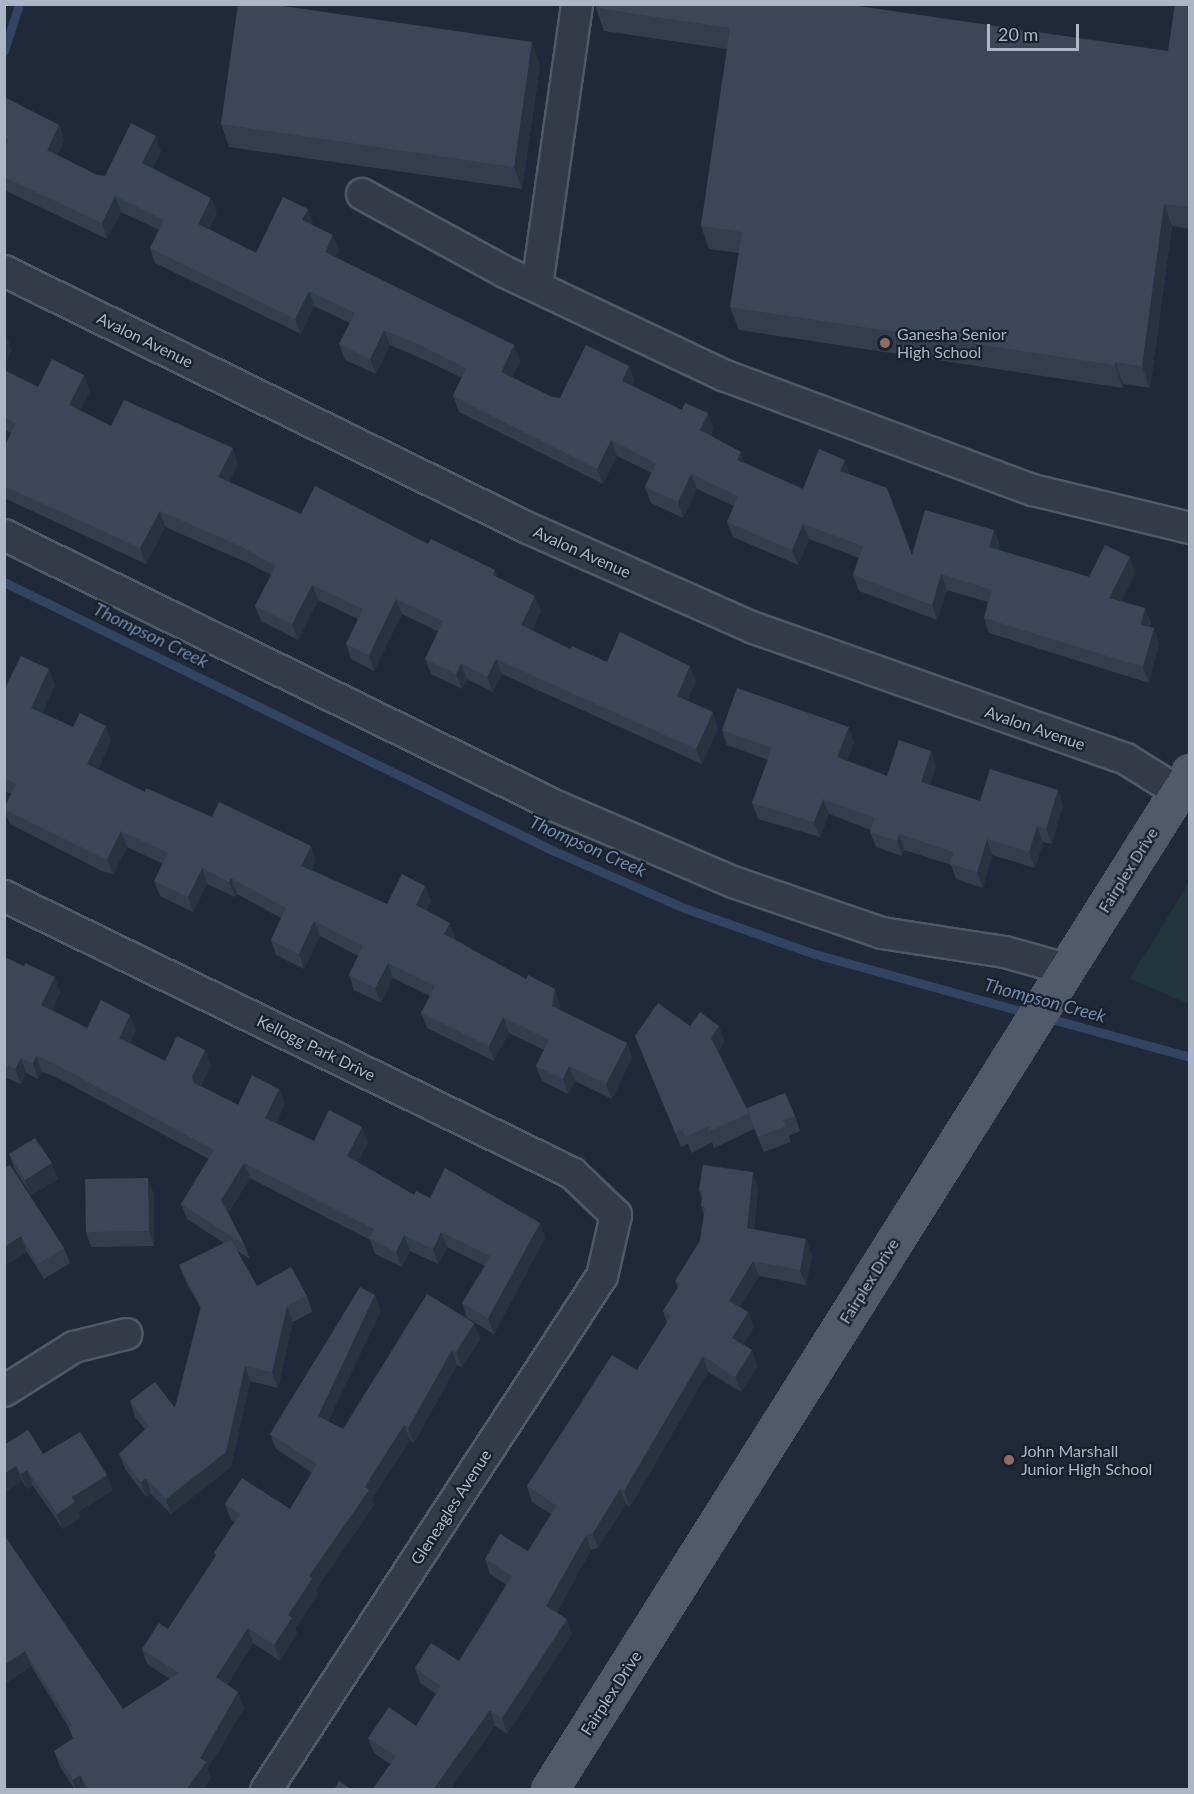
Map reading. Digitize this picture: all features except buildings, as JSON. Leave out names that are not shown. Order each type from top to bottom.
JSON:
[{"type":"main road","name":"Fairplex Drive","points":[[549,1790],[1183,782]]},
{"type":"street","points":[[537,286],[577,4]]},
{"type":"street","points":[[362,195],[505,272],[723,375],[1033,490],[1190,528]]},
{"type":"street","name":"Avalon Avenue","points":[[4,271],[571,548],[754,628],[1126,759],[1183,782]]},
{"type":"street","points":[[4,535],[558,807],[733,882],[882,933],[1005,952],[1060,977]]},
{"type":"street","name":"Kellogg Park Drive","points":[[4,896],[572,1173],[616,1215]]},
{"type":"street","name":"Gleneagles Avenue","points":[[266,1790],[602,1276],[616,1215]]},
{"type":"street","points":[[4,1392],[74,1347],[126,1334]]},
{"type":"green space","points":[[1189,882],[1189,1004],[1130,979]]},
{"type":"waterway","points":[[4,51],[19,4]]},
{"type":"waterway","name":"Thompson Creek","points":[[4,582],[554,851],[687,909],[815,954],[1031,1014]]},
{"type":"waterway","name":"Thompson Creek","points":[[1044,1017],[1190,1057]]},
{"type":"place","name":"Ganesha Senior High School","points":[[885,343]]},
{"type":"place","name":"John Marshall Junior High School","points":[[1009,1460]]}]
